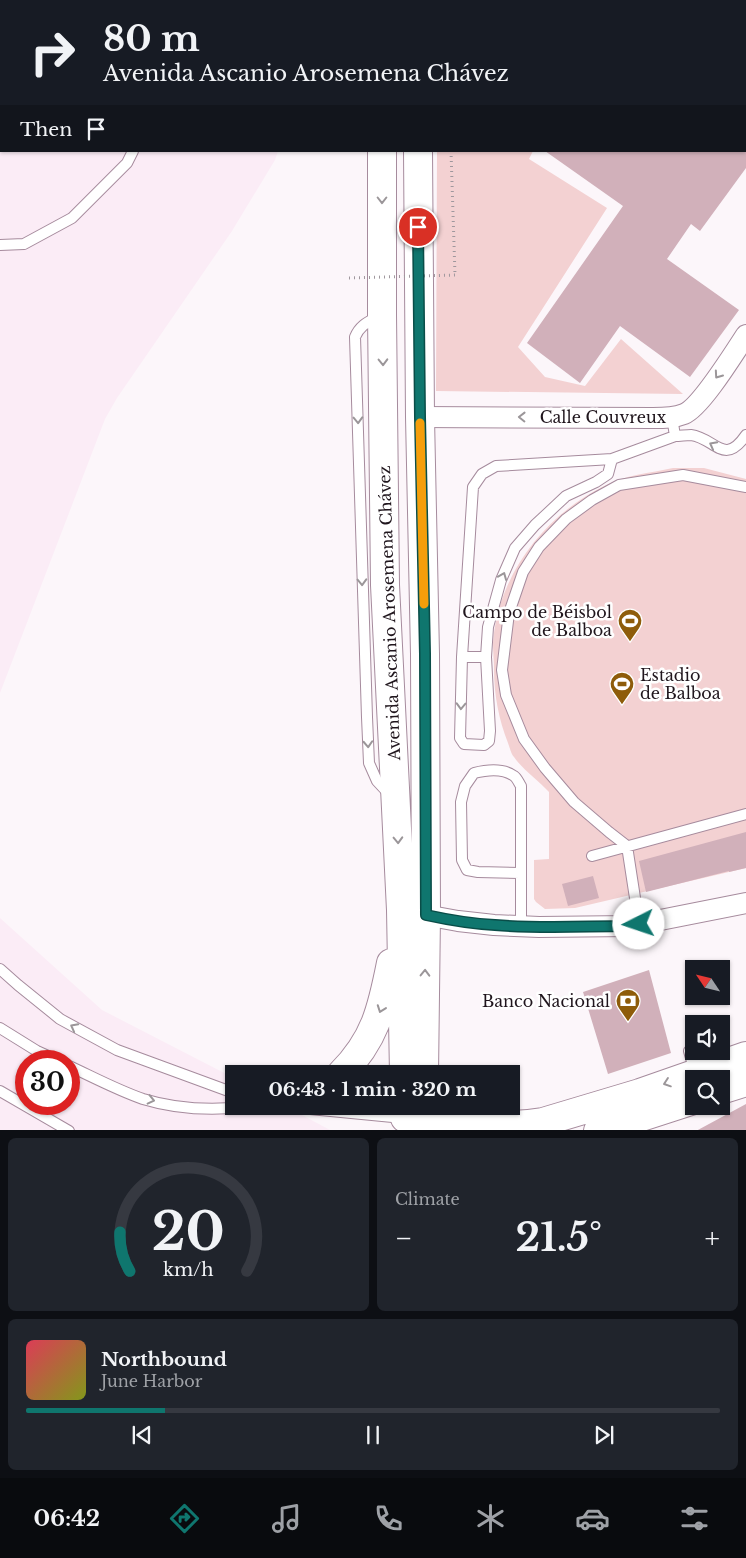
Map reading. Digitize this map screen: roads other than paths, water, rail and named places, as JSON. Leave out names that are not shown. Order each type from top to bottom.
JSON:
[{"type":"main road","name":"Avenida Ascanio Arosemena Chávez","points":[[382,152],[385,584],[397,803],[414,913],[423,1065]]},
{"type":"main road","name":"Avenida Ascanio Arosemena Chávez","points":[[405,1065],[414,913],[425,654],[431,417],[418,152]]},
{"type":"main road","points":[[349,1065],[362,1050],[377,1020],[414,913]]},
{"type":"main road","points":[[415,1119],[482,1126],[528,1125],[631,1095],[693,1062],[746,1056]]},
{"type":"main road","points":[[730,1087],[746,1082]]},
{"type":"main road","points":[[600,1130],[685,1103]]},
{"type":"street","name":"Calle Couvreux","points":[[431,417],[644,418],[673,427],[699,404],[746,335]]},
{"type":"street","points":[[414,913],[467,922],[520,926],[603,926],[639,924],[746,903]]},
{"type":"lane","points":[[0,245],[24,244],[72,218],[127,164],[133,152]]},
{"type":"lane","points":[[612,459],[608,474],[596,482],[566,496],[535,525],[515,548],[501,580],[488,627],[486,657],[489,740],[484,745],[464,744],[460,738],[462,657],[473,487],[482,474],[496,466],[612,459],[673,427],[721,450],[732,450],[742,442],[746,435]]},
{"type":"lane","points":[[639,924],[627,846],[574,802],[544,768],[524,739],[506,695],[502,670],[509,613],[523,572],[539,547],[566,518],[592,500],[619,485],[682,475],[746,487]]},
{"type":"lane","points":[[462,657],[486,657]]},
{"type":"lane","points":[[520,873],[467,870],[462,860],[461,802],[465,786],[474,773],[501,771],[515,776],[521,786],[520,926]]},
{"type":"lane","points":[[592,856],[746,814]]},
{"type":"lane","points":[[0,969],[60,1020],[117,1050],[225,1090]]},
{"type":"lane","points":[[0,1028],[35,1050]]},
{"type":"lane","points":[[80,1071],[143,1099],[183,1108],[225,1110]]},
{"type":"lane","points":[[0,1092],[70,1130]]},
{"type":"lane","points":[[373,1115],[415,1119]]},
{"type":"place","name":"Campo de Béisbol de Balboa","points":[[630,642]]},
{"type":"place","name":"Estadio de Balboa","points":[[622,705]]},
{"type":"place","name":"Banco Nacional","points":[[628,1022]]}]
